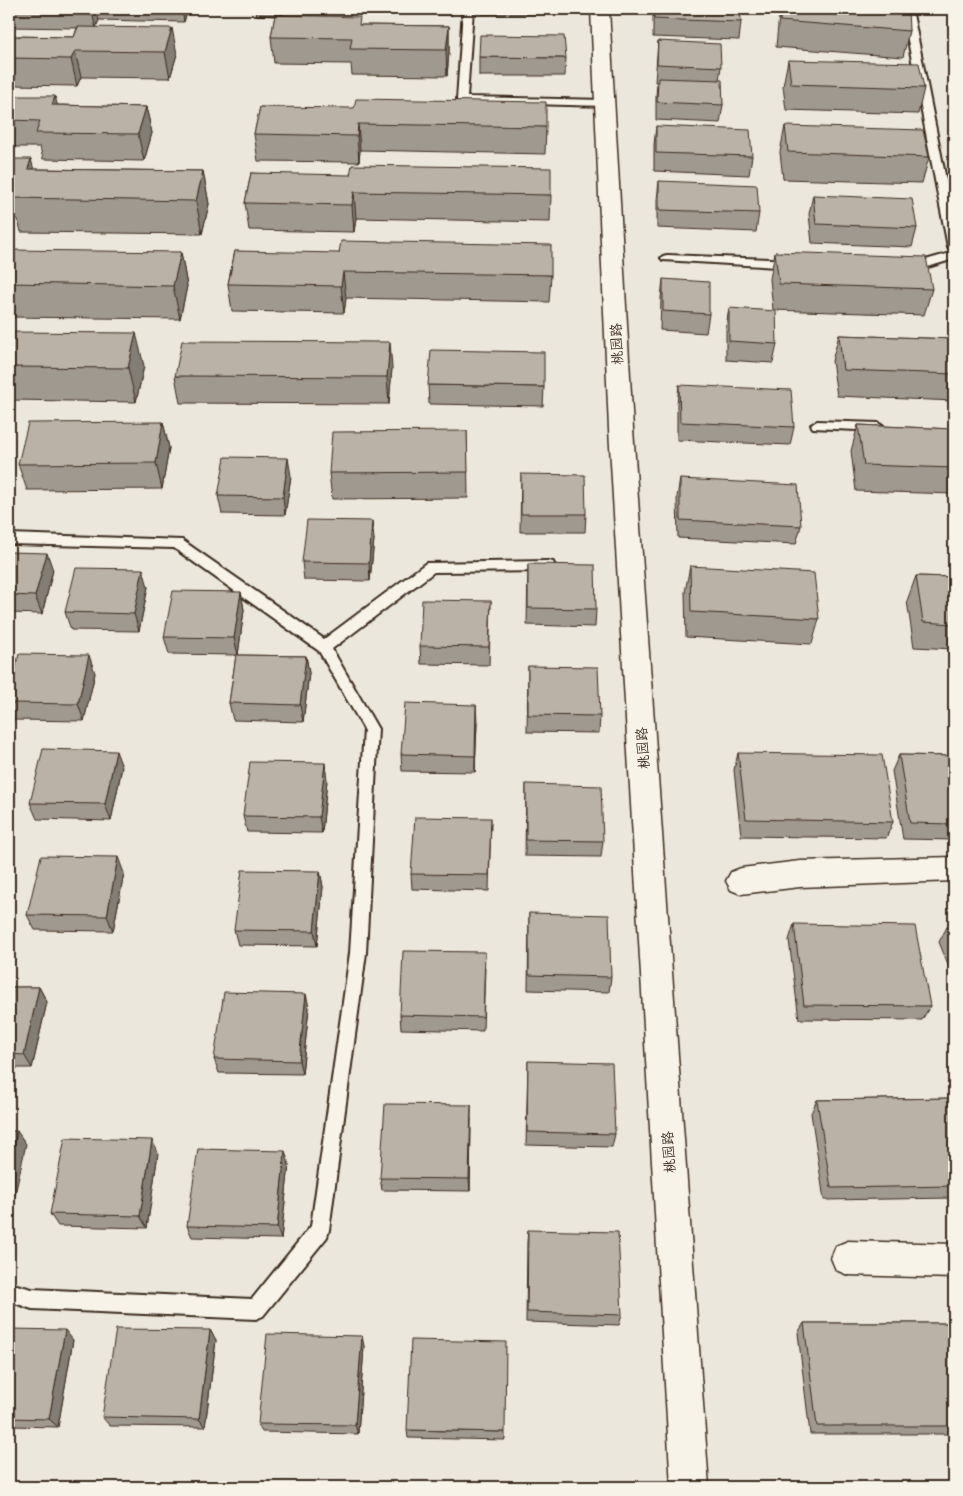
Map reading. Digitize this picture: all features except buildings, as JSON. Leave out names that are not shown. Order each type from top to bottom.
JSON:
[{"type":"street","name":"桃园路","points":[[600,9],[622,429],[690,1487]]},
{"type":"street","points":[[741,881],[800,874],[954,869]]},
{"type":"street","points":[[848,1258],[954,1261]]},
{"type":"lane","points":[[468,9],[462,100],[605,103]]},
{"type":"lane","points":[[908,9],[954,248]]},
{"type":"lane","points":[[895,269],[905,270],[954,255]]},
{"type":"lane","points":[[667,258],[806,265]]},
{"type":"lane","points":[[817,425],[896,428]]},
{"type":"lane","points":[[9,539],[178,543],[324,647],[371,729],[358,953],[320,1230],[256,1309],[32,1299],[9,1292]]},
{"type":"lane","points":[[324,647],[431,567],[559,566]]}]
